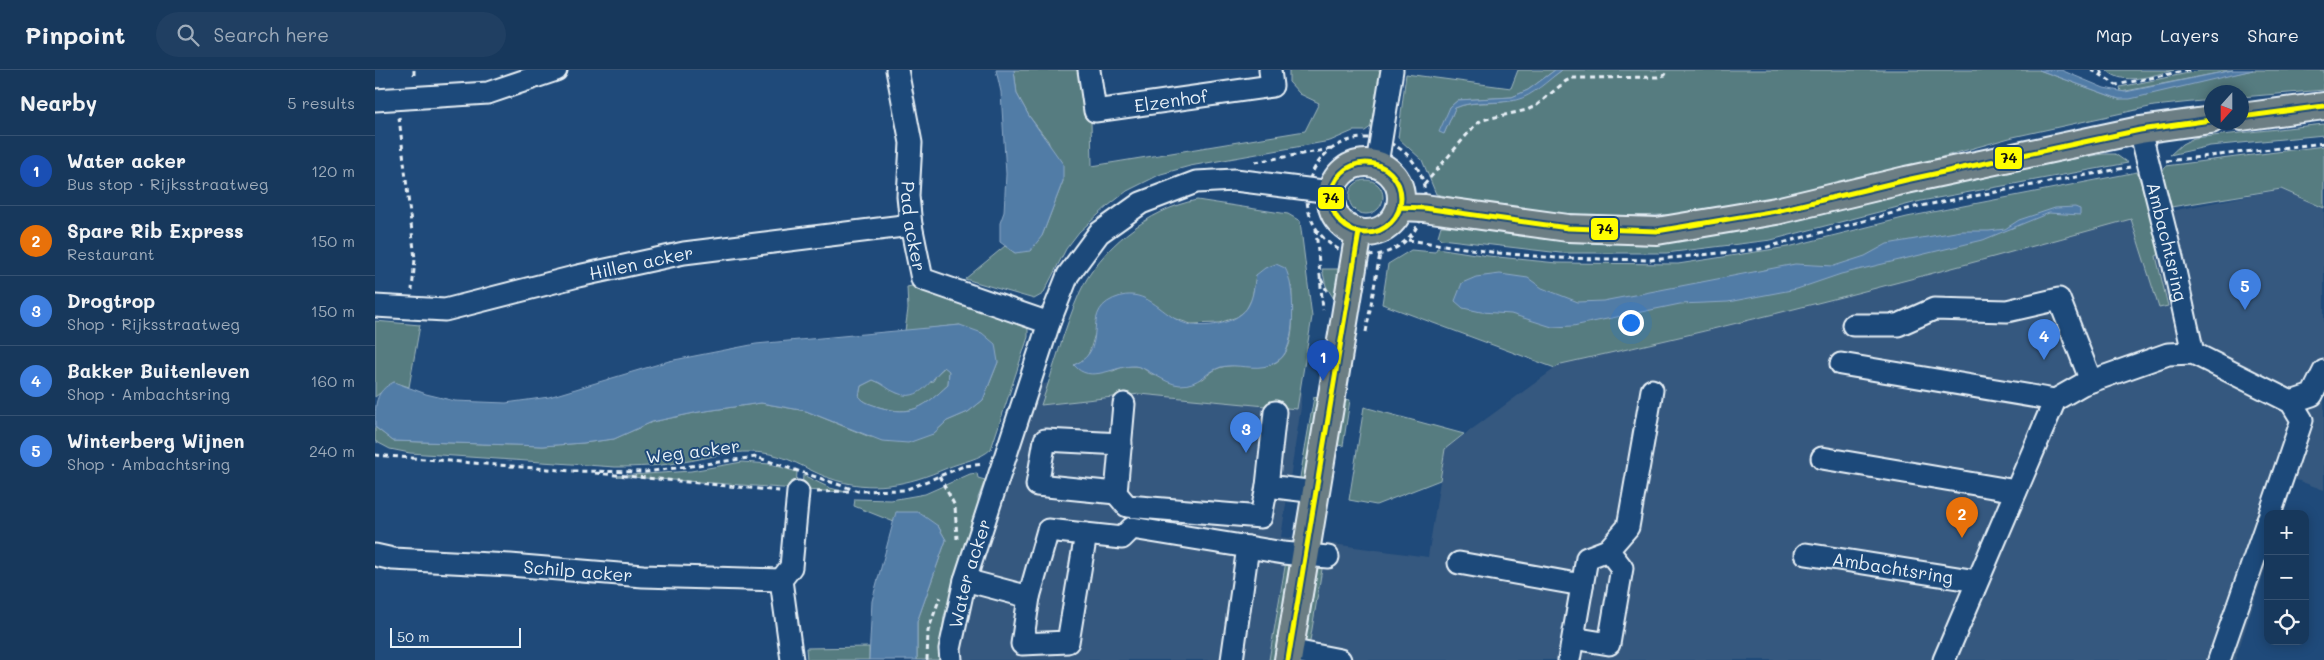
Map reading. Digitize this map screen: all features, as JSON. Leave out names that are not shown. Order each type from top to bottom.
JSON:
[{"type":"main road","points":[[2249,116],[2324,106]]},
{"type":"main road","points":[[1400,207],[1424,208],[1568,228],[1657,232],[1776,211],[1906,180],[2140,130],[2204,121]]},
{"type":"main road","points":[[1362,163],[1377,164],[1390,172],[1399,184],[1400,207],[1397,215],[1385,228],[1377,231],[1359,232],[1341,222],[1331,203],[1331,192],[1337,178],[1348,168],[1362,163]]},
{"type":"main road","points":[[1289,655],[1317,556],[1316,492],[1359,232]]},
{"type":"street","points":[[375,100],[488,93],[556,70]]},
{"type":"street","name":"Pad acker","points":[[897,70],[911,143],[908,196],[911,225],[922,279],[1049,323]]},
{"type":"street","name":"Elzenhof","points":[[1089,70],[1095,111],[1272,86],[1270,70]]},
{"type":"street","points":[[1377,164],[1393,70]]},
{"type":"street","name":"Ambachtsring","points":[[2140,130],[2173,262],[2193,353]]},
{"type":"street","name":"Water acker","points":[[951,660],[949,649],[965,580],[1049,323],[1069,275],[1099,233],[1141,203],[1196,182],[1235,180],[1331,192]]},
{"type":"street","name":"Hillen acker","points":[[375,306],[445,310],[684,252],[911,225]]},
{"type":"street","points":[[1853,325],[1898,325],[1934,309],[2007,311],[2059,299],[2091,381]]},
{"type":"street","points":[[1841,364],[2055,400],[2091,381],[2168,354],[2193,353],[2291,402],[2302,420],[2271,510]]},
{"type":"street","points":[[2291,402],[2312,395],[2324,371]]},
{"type":"street","points":[[1569,660],[1587,558],[1608,550],[1628,527],[1652,390]]},
{"type":"street","name":"Ambachtsring","points":[[1944,660],[2055,400]]},
{"type":"street","points":[[1124,404],[1116,492],[1127,506],[1261,517],[1267,486],[1275,412]]},
{"type":"street","points":[[1116,492],[1037,485],[1045,440],[1121,444]]},
{"type":"street","points":[[1007,453],[1043,452]]},
{"type":"street","points":[[1822,458],[2016,491]]},
{"type":"street","points":[[1267,486],[1316,492]]},
{"type":"street","points":[[792,660],[781,580],[791,567],[798,492]]},
{"type":"street","points":[[1086,534],[1069,642],[1022,644],[1029,597],[1048,530],[1086,534],[1123,538],[1132,528],[1283,553],[1317,556]]},
{"type":"street","points":[[2219,660],[2264,531]]},
{"type":"street","points":[[1231,660],[1248,547]]},
{"type":"street","points":[[1573,638],[1609,644],[1622,568],[1608,550]]},
{"type":"street","name":"Ambachtsring","points":[[1806,554],[1977,581]]},
{"type":"street","name":"Schilp acker","points":[[375,555],[393,560],[509,565],[643,576],[781,580]]},
{"type":"street","points":[[1459,563],[1582,585]]},
{"type":"street","points":[[965,580],[1029,597]]},
{"type":"street","points":[[1289,655],[1340,660]]},
{"type":"path","points":[[1424,185],[1482,120],[1527,110],[1573,78],[1658,77],[1665,75],[1667,70]]},
{"type":"path","points":[[2091,70],[2099,73],[2116,85],[2189,70]]},
{"type":"path","points":[[2100,70],[2109,81]]},
{"type":"path","points":[[397,98],[415,259],[411,308]]},
{"type":"path","points":[[1245,164],[1331,149]]},
{"type":"path","points":[[1316,229],[1323,312]]},
{"type":"path","name":"Weg acker","points":[[375,455],[572,471],[646,472],[756,457],[858,491],[905,490],[964,466],[1007,453]]},
{"type":"path","points":[[572,471],[798,492],[858,491]]},
{"type":"path","points":[[939,476],[955,506],[957,542]]},
{"type":"path","points":[[927,660],[928,631],[941,596]]},
{"type":"shaded area","points":[[996,70],[1014,70],[1017,94],[1029,116],[1063,164],[1063,181],[1042,236],[1030,251],[1015,253],[1000,242],[1000,223],[1004,212],[1006,174],[1001,92]]},
{"type":"shaded area","points":[[1555,70],[1562,70],[1522,98],[1463,105],[1455,108],[1444,134],[1439,132],[1450,107],[1458,100],[1512,97],[1528,90]]},
{"type":"shaded area","points":[[2039,70],[2061,70],[2104,88],[2125,92],[2233,70],[2253,70],[2130,99],[2119,99]]},
{"type":"shaded area","points":[[2281,189],[2324,208],[2324,490],[2294,479],[2284,510],[2264,510],[2264,572],[2235,660],[955,660],[954,648],[1036,386],[1302,321],[1301,407],[1281,537],[1428,557],[1445,449],[1561,364],[2131,219]]},
{"type":"shaded area","points":[[2075,207],[2080,209],[2080,215],[2049,213],[1983,240],[1841,274],[1797,289],[1728,302],[1680,304],[1573,326],[1552,327],[1511,314],[1481,312],[1463,308],[1455,301],[1462,283],[1476,277],[1500,274],[1528,278],[1542,288],[1578,302],[1603,301],[1795,264],[1834,266],[1865,256],[1887,244],[1961,231],[2005,229],[2019,220],[2055,208]]},
{"type":"shaded area","points":[[1276,264],[1285,268],[1288,276],[1291,286],[1293,312],[1287,348],[1279,360],[1270,365],[1264,367],[1221,367],[1198,381],[1180,385],[1168,382],[1145,369],[1135,366],[1127,366],[1095,374],[1080,371],[1074,365],[1086,357],[1092,348],[1096,319],[1100,310],[1107,302],[1121,296],[1138,296],[1152,302],[1179,321],[1195,325],[1215,325],[1233,319],[1247,308],[1251,301],[1256,275],[1265,268]]},
{"type":"shaded area","points":[[960,325],[982,333],[995,344],[998,362],[983,400],[968,412],[947,421],[933,434],[908,443],[882,441],[806,411],[761,403],[699,412],[652,422],[614,439],[543,446],[393,441],[375,427],[377,399],[383,390],[394,382],[426,394],[455,401],[506,403],[549,397],[669,361],[756,344]],"holes":[[[944,367],[949,371],[948,385],[932,399],[917,408],[900,411],[890,410],[865,402],[859,396],[861,386],[873,380],[897,393],[912,395],[924,388]]]},
{"type":"shaded area","points":[[896,512],[918,512],[938,526],[946,540],[917,622],[917,660],[869,660],[872,601]]},
{"type":"green space","points":[[1014,70],[1082,70],[1091,121],[1092,166],[1305,131],[1319,103],[1300,94],[1289,82],[1289,70],[1381,70],[1372,126],[1365,131],[1353,131],[1330,141],[1190,166],[1161,174],[1127,191],[1079,232],[1066,249],[1043,294],[1034,299],[965,279],[1005,246],[1015,253],[1042,236],[1063,181],[1048,141],[1029,116],[1017,94]]},
{"type":"green space","points":[[1518,70],[1555,70],[1528,90],[1512,97],[1458,100],[1450,107],[1444,134],[1455,108],[1467,104],[1509,101],[1541,85],[1562,70],[2039,70],[2119,99],[2253,70],[2324,70],[2324,90],[2249,96],[2249,85],[2204,85],[2204,101],[2154,106],[2013,137],[1803,196],[1714,213],[1583,218],[1483,204],[1436,194],[1422,160],[1398,138],[1406,74],[1511,88]]},
{"type":"green space","points":[[2107,70],[2174,70],[2148,77],[2130,79],[2121,78]]},
{"type":"green space","points":[[2203,70],[2233,70],[2121,92],[2120,87]]},
{"type":"green space","points":[[2324,124],[2324,135],[2210,146],[2170,155],[2182,144],[2194,138]]},
{"type":"green space","points":[[2324,146],[2324,208],[2281,189],[2171,207],[2163,186],[2162,176],[2165,166]]},
{"type":"green space","points":[[2103,154],[2115,154],[2128,163],[1921,201],[1771,240],[1666,253],[1560,253],[1441,239],[1438,236],[1441,226],[1445,226],[1597,240]]},
{"type":"green space","points":[[2137,172],[2153,220],[2160,254],[2156,256],[2168,306],[2159,308],[2131,219],[1847,296],[1561,364],[1555,368],[1382,304],[1388,264],[1411,250],[1435,252],[1437,248],[1488,256],[1557,263],[1678,264],[1788,247],[1907,217]]},
{"type":"green space","points":[[1366,180],[1373,181],[1378,185],[1382,190],[1382,204],[1378,209],[1373,213],[1366,214],[1359,213],[1354,209],[1350,204],[1349,197],[1350,190],[1354,185],[1359,181]]},
{"type":"green space","points":[[1197,200],[1288,214],[1300,221],[1312,317],[1297,409],[1140,394],[1041,405],[1080,292],[1100,260],[1113,246],[1144,221],[1179,205]],"holes":[[[1256,275],[1292,287],[1292,323],[1289,345],[1284,355],[1277,362],[1269,365],[1222,367],[1214,370],[1203,379],[1151,374],[1140,366],[1125,366],[1113,371],[1074,365],[1086,359],[1100,319],[1104,311],[1115,299],[1191,324],[1219,323],[1237,317],[1246,310],[1252,298]]]},
{"type":"green space","points":[[1322,269],[1339,269],[1337,304],[1326,286]]},
{"type":"green space","points":[[912,286],[1024,323],[1028,329],[1028,337],[991,449],[976,458],[918,479],[904,483],[875,486],[845,483],[774,455],[751,452],[725,454],[666,464],[615,467],[410,453],[390,449],[375,441],[375,427],[393,441],[543,446],[583,443],[614,439],[652,422],[699,412],[761,403],[806,411],[870,437],[933,434],[947,421],[968,412],[983,400],[998,362],[960,325],[905,331],[908,309],[907,287]]},
{"type":"green space","points":[[375,321],[420,325],[409,387],[394,382],[375,397]]},
{"type":"green space","points":[[945,367],[949,371],[948,385],[932,399],[917,408],[900,411],[890,410],[868,403],[859,396],[861,386],[873,380],[888,386],[897,393],[933,381],[937,374]]},
{"type":"green space","points":[[1314,397],[1324,399],[1309,485],[1299,483]]},
{"type":"green space","points":[[1341,398],[1350,400],[1343,446],[1333,444]]},
{"type":"green space","points":[[1364,407],[1464,434],[1445,449],[1440,480],[1376,505],[1349,500]]},
{"type":"green space","points":[[742,462],[770,464],[797,472],[796,489],[617,476],[691,471]]},
{"type":"green space","points":[[977,473],[978,478],[985,480],[978,498],[979,509],[944,616],[939,660],[917,660],[917,622],[946,540],[938,526],[897,512],[894,522],[854,506],[855,499],[891,500],[925,494],[970,474]]},
{"type":"green space","points":[[803,475],[830,488],[846,492],[802,490]]},
{"type":"green space","points":[[1286,561],[1295,563],[1279,660],[1269,660]]},
{"type":"green space","points":[[1313,562],[1323,563],[1309,647],[1299,645]]},
{"type":"green space","points":[[869,647],[869,660],[807,660],[806,648]]},
{"type":"transit line","name":"74","points":[[2249,116],[2324,106]]},
{"type":"transit line","name":"74","points":[[1400,207],[1424,208],[1568,228],[1657,231],[1776,211],[1906,180],[2140,130],[2204,121]]},
{"type":"transit line","name":"74","points":[[1366,163],[1379,166],[1391,173],[1398,185],[1401,198],[1398,211],[1391,223],[1379,230],[1366,233],[1353,230],[1341,223],[1334,211],[1331,198],[1334,185],[1341,173],[1353,166],[1366,163]]},
{"type":"transit line","name":"74","points":[[1288,660],[1359,232]]},
{"type":"place","name":"Winterberg Wijnen","points":[[2245,310]]},
{"type":"place","name":"Bakker Buitenleven","points":[[2044,360]]},
{"type":"place","name":"Water acker","points":[[1323,381]]},
{"type":"place","name":"Drogtrop","points":[[1246,453]]},
{"type":"place","name":"Spare Rib Express","points":[[1962,538]]}]
